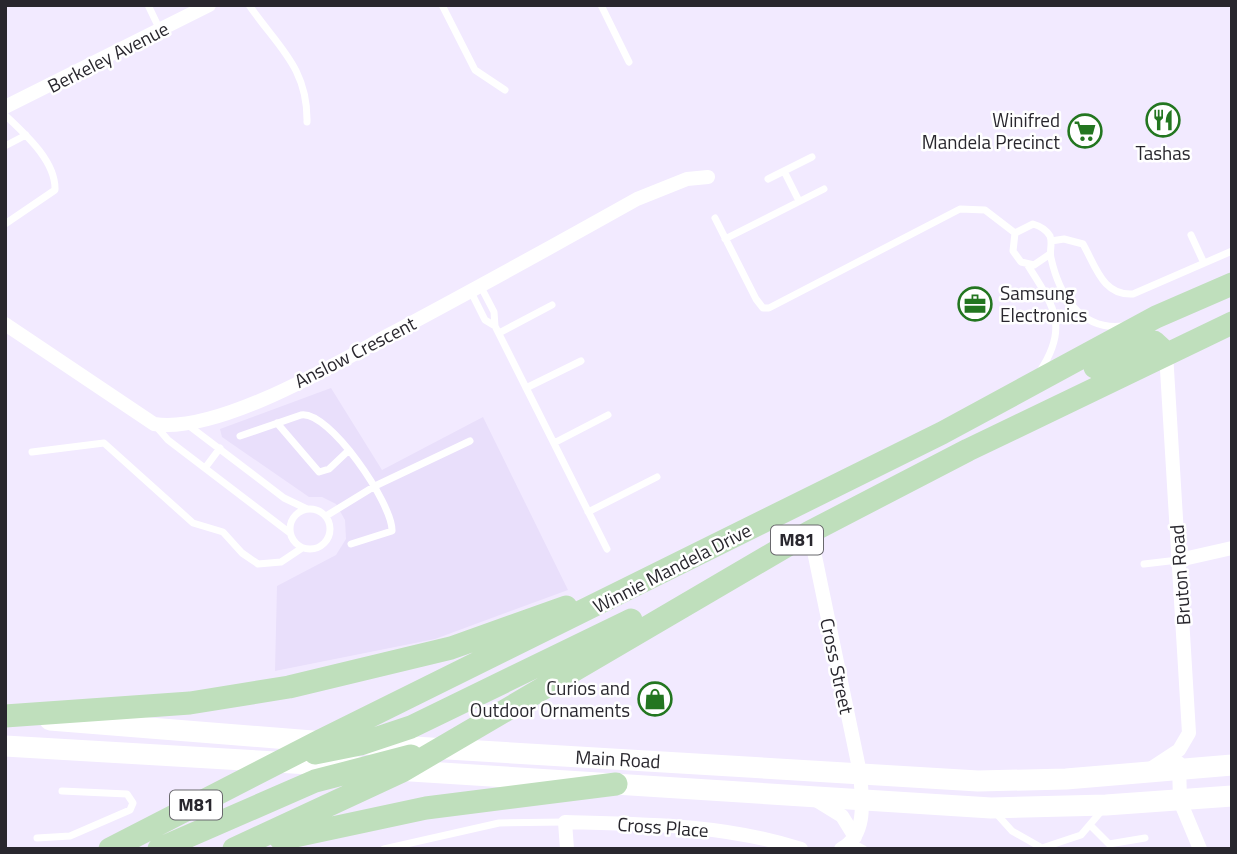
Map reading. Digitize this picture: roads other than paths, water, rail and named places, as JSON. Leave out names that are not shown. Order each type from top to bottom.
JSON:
[{"type":"main road","name":"Winnie Mandela Drive","points":[[110,849],[320,741],[942,433],[1143,324],[1232,284]]},
{"type":"main road","name":"Winnie Mandela Drive","points":[[234,849],[402,771],[810,532],[1166,353],[1232,323]]},
{"type":"main road","points":[[942,433],[960,434],[1143,343],[1154,342],[1166,353]]},
{"type":"main road","points":[[5,717],[190,703],[289,687],[451,648],[645,582]]},
{"type":"main road","points":[[282,761],[360,744],[411,727],[671,600],[724,582]]},
{"type":"main road","name":"Main Road","points":[[5,717],[360,744],[978,781],[1066,779],[1142,772],[1179,759],[1232,765]]},
{"type":"main road","name":"Main Road","points":[[5,746],[282,761],[991,808],[1106,805],[1232,796]]},
{"type":"main road","points":[[159,849],[315,781],[440,749]]},
{"type":"main road","points":[[242,849],[337,825],[426,808],[616,784]]},
{"type":"street","name":"Berkeley Avenue","points":[[5,107],[209,5]]},
{"type":"street","name":"Anslow Crescent","points":[[154,424],[187,424],[273,394],[476,290],[637,199],[687,179],[708,177]]},
{"type":"street","points":[[5,324],[154,424]]},
{"type":"street","name":"Bruton Road","points":[[1166,353],[1188,683],[1189,733],[1179,759],[1180,801],[1200,849]]},
{"type":"street","name":"Cross Street","points":[[810,532],[860,774],[862,800]]},
{"type":"street","points":[[1179,560],[1232,548]]},
{"type":"street","points":[[811,797],[837,812],[853,844]]},
{"type":"street","points":[[853,844],[862,800]]},
{"type":"street","points":[[565,822],[567,849]]},
{"type":"street","name":"Cross Place","points":[[565,822],[710,829],[745,834],[800,849]]},
{"type":"lane","points":[[148,5],[160,30]]},
{"type":"lane","points":[[249,5],[294,64],[307,96],[307,121]]},
{"type":"lane","points":[[442,5],[475,70],[505,90]]},
{"type":"lane","points":[[601,5],[629,62]]},
{"type":"lane","points":[[5,115],[26,135],[56,178],[55,190],[5,223]]},
{"type":"lane","points":[[5,146],[26,135]]},
{"type":"lane","points":[[768,179],[811,157]]},
{"type":"lane","points":[[784,171],[799,201]]},
{"type":"lane","points":[[725,239],[824,189]]},
{"type":"lane","points":[[715,218],[763,308],[769,308],[960,209],[985,210],[1015,233]]},
{"type":"lane","points":[[1030,387],[1052,354],[1058,328],[1042,288],[1027,264],[1013,251],[1015,233],[1026,225],[1039,226],[1051,241],[1050,254],[1061,287],[1077,313],[1101,325],[1143,324]]},
{"type":"lane","points":[[1191,235],[1203,261]]},
{"type":"lane","points":[[1051,241],[1064,239],[1083,244],[1109,288],[1122,295],[1133,294],[1203,261],[1232,251]]},
{"type":"lane","points":[[1027,264],[1040,263],[1050,254]]},
{"type":"lane","points":[[476,290],[485,320],[497,330],[607,549]]},
{"type":"lane","points":[[497,330],[552,305]]},
{"type":"lane","points":[[526,388],[580,361]]},
{"type":"lane","points":[[240,436],[301,415],[314,415],[348,451],[375,486],[392,520],[392,531],[351,544]]},
{"type":"lane","points":[[554,443],[608,415]]},
{"type":"lane","points":[[276,423],[319,472],[329,469],[348,451]]},
{"type":"lane","points":[[154,424],[168,440],[290,533],[302,548]]},
{"type":"lane","points":[[32,452],[104,443],[193,523],[223,532],[242,553],[258,564],[281,562],[302,548],[316,549],[327,542],[331,529],[326,516],[284,498],[187,424]]},
{"type":"lane","points":[[326,516],[375,486],[470,441]]},
{"type":"lane","points":[[205,468],[219,448]]},
{"type":"lane","points":[[588,512],[657,477]]},
{"type":"lane","points":[[290,533],[292,520],[307,509]]},
{"type":"lane","points":[[1144,564],[1179,560]]},
{"type":"lane","points":[[37,838],[73,835],[130,810],[133,803],[127,794],[62,790]]},
{"type":"lane","points":[[991,808],[1012,831],[1038,848],[1068,841],[1091,826],[1106,805]]},
{"type":"lane","points":[[384,849],[499,823],[565,822]]},
{"type":"lane","points":[[1091,826],[1110,846],[1145,838]]},
{"type":"place","name":"Tashas","points":[[1163,120]]},
{"type":"place","name":"Winifred Mandela Precinct","points":[[1085,131]]},
{"type":"place","name":"Samsung Electronics","points":[[975,304]]},
{"type":"place","name":"Curios and Outdoor Ornaments","points":[[655,699]]}]
